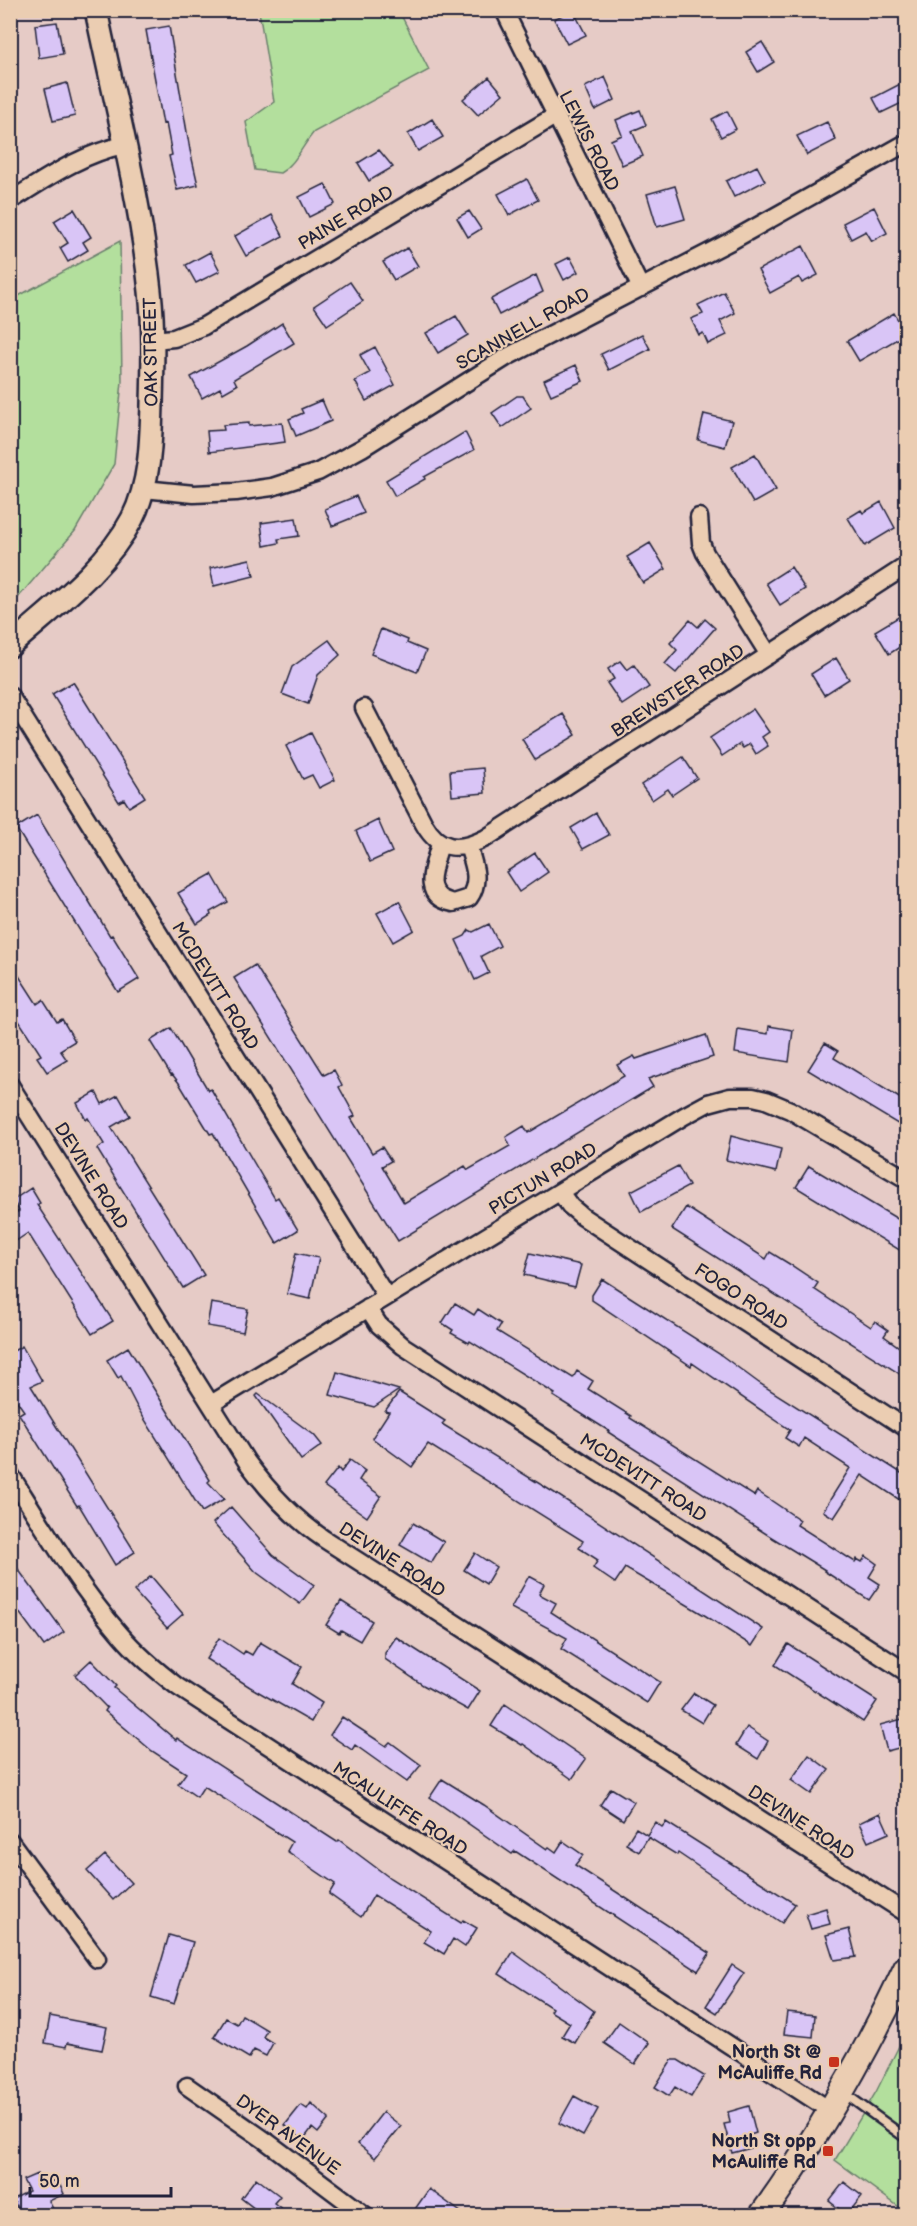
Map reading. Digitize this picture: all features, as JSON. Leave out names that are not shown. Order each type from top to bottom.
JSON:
[{"type":"main road","points":[[761,2216],[788,2179],[836,2102],[906,1968]]},
{"type":"street","name":"OAK STREET","points":[[10,646],[103,559],[124,532],[139,505],[144,489],[152,419],[153,340],[147,266],[96,10]]},
{"type":"street","name":"LEWIS ROAD","points":[[504,10],[641,288]]},
{"type":"street","name":"PAINE ROAD","points":[[153,340],[174,338],[204,326],[555,116]]},
{"type":"street","name":"SCANNELL ROAD","points":[[144,489],[194,494],[236,492],[279,485],[318,472],[362,448],[505,358],[730,241],[906,143]]},
{"type":"street","points":[[10,201],[76,161],[106,149],[124,146]]},
{"type":"street","points":[[699,517],[701,543],[705,554],[769,655]]},
{"type":"street","name":"BREWSTER ROAD","points":[[468,846],[486,838],[906,566]]},
{"type":"street","name":"MCDEVITT ROAD","points":[[10,696],[386,1296]]},
{"type":"street","points":[[364,708],[434,839],[450,847],[468,846],[475,870],[476,885],[469,898],[453,903],[437,897],[433,892],[432,875],[440,844]]},
{"type":"street","name":"DEVINE ROAD","points":[[10,1085],[247,1462],[286,1509],[311,1530],[906,1913]]},
{"type":"street","name":"PICTUN ROAD","points":[[211,1404],[697,1109],[719,1099],[742,1096],[778,1104],[906,1179]]},
{"type":"street","name":"FOGO ROAD","points":[[560,1192],[570,1206],[583,1217],[906,1428]]},
{"type":"street","name":"MCDEVITT ROAD","points":[[368,1308],[379,1325],[403,1346],[906,1672]]},
{"type":"street","name":"MCAULIFFE ROAD","points":[[10,1474],[53,1542],[106,1617],[145,1660],[178,1687],[836,2102]]},
{"type":"street","points":[[10,1841],[96,1959]]},
{"type":"street","name":"DYER AVENUE","points":[[187,2086],[266,2141],[366,2216]]},
{"type":"lane","points":[[836,2102],[866,2108],[906,2138]]},
{"type":"green space","points":[[259,11],[399,11],[429,70],[314,132],[295,160],[280,173],[255,170],[246,122],[274,102]]},
{"type":"green space","points":[[120,241],[122,381],[114,464],[75,531],[11,606],[11,300]]},
{"type":"green space","points":[[906,2032],[906,2212],[835,2160],[876,2092]]},
{"type":"building","points":[[573,10],[586,35],[567,44],[554,19]]},
{"type":"building","points":[[57,22],[63,54],[39,58],[35,25]]},
{"type":"building","points":[[169,26],[198,185],[177,190],[169,156],[172,155],[166,123],[163,124],[146,30]]},
{"type":"building","points":[[762,42],[774,62],[758,72],[746,52]]},
{"type":"building","points":[[489,77],[503,94],[478,115],[463,99]]},
{"type":"building","points":[[605,77],[615,100],[595,110],[585,87]]},
{"type":"building","points":[[906,81],[906,101],[881,113],[873,98]]},
{"type":"building","points":[[67,83],[75,116],[53,121],[45,89]]},
{"type":"building","points":[[640,110],[646,125],[632,131],[643,156],[622,165],[611,140],[622,135],[616,120]]},
{"type":"building","points":[[727,111],[736,129],[721,137],[712,119]]},
{"type":"building","points":[[432,119],[443,137],[418,151],[408,134]]},
{"type":"building","points":[[827,122],[836,140],[807,155],[797,136]]},
{"type":"building","points":[[379,150],[393,167],[369,181],[358,163]]},
{"type":"building","points":[[757,166],[765,181],[734,197],[726,181]]},
{"type":"building","points":[[527,179],[538,200],[509,215],[498,194]]},
{"type":"building","points":[[325,184],[335,204],[309,217],[299,197]]},
{"type":"building","points":[[675,186],[685,219],[657,227],[647,194]]},
{"type":"building","points":[[874,207],[887,233],[872,241],[866,231],[851,239],[843,223]]},
{"type":"building","points":[[74,209],[91,237],[83,242],[88,250],[68,262],[60,248],[68,243],[54,221]]},
{"type":"building","points":[[469,211],[481,229],[468,237],[457,218]]},
{"type":"building","points":[[272,215],[283,236],[246,256],[235,236]]},
{"type":"building","points":[[803,246],[818,275],[802,283],[799,277],[770,293],[758,270]]},
{"type":"building","points":[[407,248],[418,266],[394,280],[383,262]]},
{"type":"building","points":[[210,252],[220,271],[196,283],[186,265]]},
{"type":"building","points":[[570,257],[578,272],[564,280],[556,264]]},
{"type":"building","points":[[536,275],[543,292],[499,315],[491,299]]},
{"type":"building","points":[[350,282],[363,301],[327,325],[314,306]]},
{"type":"building","points":[[724,292],[735,313],[720,321],[727,335],[708,344],[703,333],[699,335],[691,319],[703,314],[698,305]]},
{"type":"building","points":[[894,313],[906,334],[859,361],[847,341]]},
{"type":"building","points":[[456,316],[468,335],[438,353],[426,333]]},
{"type":"building","points":[[282,323],[294,343],[234,379],[237,385],[223,393],[220,388],[202,398],[191,377],[247,346]]},
{"type":"building","points":[[642,334],[650,349],[609,370],[601,354]]},
{"type":"building","points":[[375,347],[395,385],[366,401],[355,381],[370,373],[360,355]]},
{"type":"building","points":[[576,365],[583,381],[551,395],[544,380]]},
{"type":"building","points":[[517,396],[523,396],[531,408],[502,428],[492,413]]},
{"type":"building","points":[[322,400],[331,421],[296,436],[289,419],[303,413],[301,409]]},
{"type":"building","points":[[704,414],[732,421],[725,447],[698,440]]},
{"type":"building","points":[[249,423],[249,426],[282,423],[285,442],[209,452],[207,431],[224,430],[223,425]]},
{"type":"building","points":[[465,432],[474,450],[424,477],[425,479],[395,496],[386,480]]},
{"type":"building","points":[[755,454],[776,490],[753,503],[732,467]]},
{"type":"building","points":[[356,496],[364,513],[332,526],[325,509]]},
{"type":"building","points":[[881,502],[895,528],[865,546],[848,518],[861,510],[863,513]]},
{"type":"building","points":[[296,518],[299,536],[278,539],[279,543],[264,546],[261,523]]},
{"type":"building","points":[[650,543],[666,569],[643,583],[627,557]]},
{"type":"building","points":[[250,559],[254,576],[214,586],[210,568]]},
{"type":"building","points":[[791,567],[805,589],[780,605],[766,583]]},
{"type":"building","points":[[900,616],[906,627],[906,643],[889,654],[875,631]]},
{"type":"building","points":[[705,619],[715,628],[676,673],[665,664],[677,650],[670,643],[690,620],[698,627]]},
{"type":"building","points":[[381,629],[408,640],[407,643],[426,651],[417,672],[371,654]]},
{"type":"building","points":[[329,640],[340,655],[318,675],[308,704],[282,694],[292,667]]},
{"type":"building","points":[[836,658],[849,679],[824,695],[811,674]]},
{"type":"building","points":[[620,661],[627,670],[634,665],[649,687],[622,705],[607,683],[614,679],[608,669]]},
{"type":"building","points":[[73,682],[145,797],[129,807],[124,799],[119,802],[52,694]]},
{"type":"building","points":[[753,709],[769,732],[762,737],[768,746],[756,754],[750,744],[743,748],[740,744],[722,756],[710,738]]},
{"type":"building","points":[[563,714],[576,735],[535,760],[522,739]]},
{"type":"building","points":[[311,733],[335,780],[319,788],[312,775],[303,779],[286,746]]},
{"type":"building","points":[[683,757],[697,778],[672,795],[668,789],[652,800],[641,785]]},
{"type":"building","points":[[483,768],[485,793],[452,796],[450,771]]},
{"type":"building","points":[[596,813],[609,835],[583,849],[571,828]]},
{"type":"building","points":[[37,815],[110,936],[112,935],[139,979],[118,992],[16,828]]},
{"type":"building","points":[[378,820],[392,852],[370,862],[356,831]]},
{"type":"building","points":[[535,853],[548,872],[519,892],[506,872]]},
{"type":"building","points":[[212,874],[228,902],[210,912],[211,915],[197,924],[178,893]]},
{"type":"building","points":[[399,901],[414,930],[393,942],[377,913]]},
{"type":"building","points":[[489,924],[500,946],[481,956],[489,973],[475,980],[456,940],[465,936],[469,930],[473,932]]},
{"type":"building","points":[[10,962],[37,1004],[43,1000],[57,1022],[62,1019],[75,1041],[60,1050],[67,1060],[47,1072],[37,1057],[41,1055],[10,1007]]},
{"type":"building","points":[[255,965],[324,1075],[334,1070],[342,1085],[339,1087],[355,1116],[351,1118],[372,1153],[382,1147],[391,1161],[382,1166],[404,1203],[465,1166],[468,1170],[510,1146],[506,1137],[524,1126],[528,1133],[624,1076],[617,1065],[634,1056],[636,1059],[706,1035],[713,1057],[648,1079],[653,1087],[398,1241],[234,978]]},
{"type":"building","points":[[769,1026],[793,1030],[789,1062],[735,1053],[738,1029],[768,1034]]},
{"type":"building","points":[[171,1028],[208,1090],[211,1089],[275,1199],[278,1197],[298,1230],[277,1243],[213,1133],[210,1134],[150,1041]]},
{"type":"building","points":[[825,1043],[838,1051],[834,1058],[906,1102],[906,1129],[808,1070]]},
{"type":"building","points":[[96,1092],[102,1104],[118,1095],[130,1116],[111,1127],[204,1275],[183,1288],[97,1149],[104,1144],[88,1118],[86,1120],[77,1103]]},
{"type":"building","points":[[731,1136],[781,1149],[776,1172],[726,1160]]},
{"type":"building","points":[[678,1166],[689,1186],[641,1212],[631,1191]]},
{"type":"building","points":[[809,1166],[906,1224],[906,1254],[796,1187]]},
{"type":"building","points":[[31,1188],[40,1203],[37,1205],[113,1321],[92,1334],[28,1233],[16,1241],[10,1232],[10,1216],[19,1211],[13,1200]]},
{"type":"building","points":[[686,1207],[766,1259],[770,1252],[791,1265],[818,1283],[814,1289],[871,1327],[875,1321],[888,1330],[884,1336],[906,1352],[906,1378],[672,1229]]},
{"type":"building","points":[[296,1253],[319,1258],[310,1299],[287,1294]]},
{"type":"building","points":[[530,1253],[581,1265],[575,1287],[524,1275]]},
{"type":"building","points":[[602,1279],[721,1355],[759,1383],[906,1476],[906,1504],[862,1475],[834,1518],[823,1511],[850,1468],[804,1438],[799,1447],[785,1438],[790,1430],[692,1363],[691,1366],[592,1300],[592,1295]]},
{"type":"building","points":[[211,1303],[248,1309],[243,1332],[207,1326]]},
{"type":"building","points":[[455,1303],[474,1315],[478,1309],[501,1324],[497,1331],[573,1378],[577,1371],[593,1381],[588,1389],[754,1496],[757,1491],[800,1520],[797,1525],[855,1562],[857,1559],[862,1562],[866,1556],[877,1564],[869,1577],[880,1584],[869,1600],[553,1396],[555,1394],[470,1341],[469,1343],[451,1333],[453,1330],[442,1323]]},
{"type":"building","points":[[22,1346],[42,1381],[31,1386],[135,1552],[115,1565],[79,1505],[77,1506],[19,1414],[24,1411],[10,1391],[10,1353]]},
{"type":"building","points":[[128,1347],[210,1480],[208,1482],[224,1499],[202,1512],[137,1407],[121,1376],[118,1378],[107,1360]]},
{"type":"building","points":[[337,1372],[399,1390],[374,1407],[330,1395]]},
{"type":"building","points":[[399,1392],[445,1421],[442,1424],[553,1492],[763,1629],[752,1646],[625,1568],[615,1583],[593,1568],[598,1560],[579,1548],[583,1541],[428,1444],[412,1467],[372,1438],[389,1412],[385,1411]]},
{"type":"building","points":[[258,1394],[314,1435],[322,1445],[301,1460],[256,1396]]},
{"type":"building","points":[[350,1460],[365,1471],[359,1480],[381,1496],[367,1517],[324,1486],[338,1468],[341,1472]]},
{"type":"building","points":[[231,1507],[273,1555],[314,1585],[300,1604],[256,1572],[213,1523]]},
{"type":"building","points":[[413,1523],[444,1542],[431,1563],[400,1545]]},
{"type":"building","points":[[475,1553],[496,1567],[486,1584],[464,1570]]},
{"type":"building","points":[[10,1558],[64,1632],[44,1646],[10,1600]]},
{"type":"building","points":[[151,1576],[183,1614],[167,1628],[134,1591]]},
{"type":"building","points":[[529,1576],[544,1584],[539,1594],[556,1603],[551,1612],[660,1682],[647,1703],[561,1649],[567,1638],[511,1608]]},
{"type":"building","points":[[341,1601],[372,1621],[360,1641],[341,1630],[339,1633],[326,1625]]},
{"type":"building","points":[[396,1637],[480,1691],[468,1710],[423,1685],[385,1659],[385,1653]]},
{"type":"building","points":[[219,1638],[243,1654],[245,1651],[252,1655],[260,1642],[302,1667],[292,1684],[322,1703],[311,1722],[206,1659]]},
{"type":"building","points":[[788,1644],[877,1701],[863,1722],[775,1665]]},
{"type":"building","points":[[91,1660],[116,1686],[114,1688],[176,1740],[177,1738],[337,1842],[339,1840],[390,1878],[461,1923],[463,1920],[477,1928],[465,1947],[453,1939],[444,1954],[424,1942],[431,1931],[374,1895],[361,1917],[329,1894],[335,1884],[287,1851],[292,1842],[204,1786],[197,1797],[178,1784],[186,1773],[152,1751],[105,1711],[107,1708],[75,1675]]},
{"type":"building","points":[[694,1693],[713,1705],[702,1723],[681,1710]]},
{"type":"building","points":[[505,1704],[586,1759],[572,1779],[523,1744],[491,1726]]},
{"type":"building","points":[[342,1717],[386,1746],[390,1742],[421,1765],[407,1782],[355,1745],[352,1750],[330,1735]]},
{"type":"building","points":[[906,1718],[906,1746],[887,1751],[880,1725]]},
{"type":"building","points":[[747,1727],[768,1741],[758,1759],[736,1745]]},
{"type":"building","points":[[809,1755],[829,1770],[811,1794],[791,1780]]},
{"type":"building","points":[[442,1779],[547,1849],[549,1847],[556,1852],[563,1841],[583,1855],[575,1865],[710,1953],[698,1971],[515,1851],[512,1854],[430,1797]]},
{"type":"building","points":[[611,1788],[634,1802],[623,1820],[600,1805]]},
{"type":"building","points":[[880,1813],[889,1833],[868,1842],[859,1823]]},
{"type":"building","points":[[655,1822],[662,1827],[666,1822],[795,1904],[782,1923],[678,1853],[677,1855],[648,1837],[639,1852],[626,1844],[636,1828],[647,1835]]},
{"type":"building","points":[[105,1855],[131,1883],[113,1900],[87,1871]]},
{"type":"building","points":[[826,1908],[830,1924],[811,1929],[806,1914]]},
{"type":"building","points":[[849,1929],[856,1957],[834,1960],[826,1935]]},
{"type":"building","points":[[169,1935],[193,1942],[174,2004],[151,1997]]},
{"type":"building","points":[[513,1952],[594,2011],[575,2043],[562,2036],[570,2023],[550,2011],[552,2008],[499,1974]]},
{"type":"building","points":[[732,1965],[744,1973],[717,2013],[706,2006]]},
{"type":"building","points":[[787,2012],[815,2015],[813,2037],[784,2034]]},
{"type":"building","points":[[242,2015],[267,2030],[263,2037],[273,2043],[266,2056],[254,2050],[249,2058],[214,2037],[226,2018],[237,2024]]},
{"type":"building","points":[[50,2016],[107,2027],[102,2050],[67,2043],[66,2047],[45,2043]]},
{"type":"building","points":[[619,2022],[649,2043],[635,2064],[604,2043]]},
{"type":"building","points":[[672,2060],[678,2060],[704,2076],[691,2097],[675,2087],[669,2096],[655,2087]]},
{"type":"building","points":[[574,2096],[598,2109],[583,2136],[559,2123]]},
{"type":"building","points":[[311,2103],[329,2119],[318,2133],[312,2128],[303,2140],[285,2125],[301,2105],[307,2109]]},
{"type":"building","points":[[749,2106],[756,2133],[747,2136],[751,2148],[732,2153],[724,2124],[730,2123],[728,2112]]},
{"type":"building","points":[[383,2112],[401,2126],[375,2158],[358,2144]]},
{"type":"building","points":[[37,2174],[40,2181],[44,2179],[46,2185],[57,2179],[64,2194],[49,2201],[53,2209],[41,2216],[21,2216],[13,2199],[29,2191],[23,2180]]},
{"type":"building","points":[[256,2178],[280,2196],[274,2203],[291,2216],[264,2216],[241,2198]]},
{"type":"building","points":[[844,2182],[862,2196],[847,2215],[829,2201]]},
{"type":"building","points":[[429,2189],[466,2216],[424,2216],[415,2209]]},
{"type":"place","name":"North St @ McAuliffe Rd","points":[[834,2062]]},
{"type":"place","name":"North St opp McAuliffe Rd","points":[[828,2151]]}]
